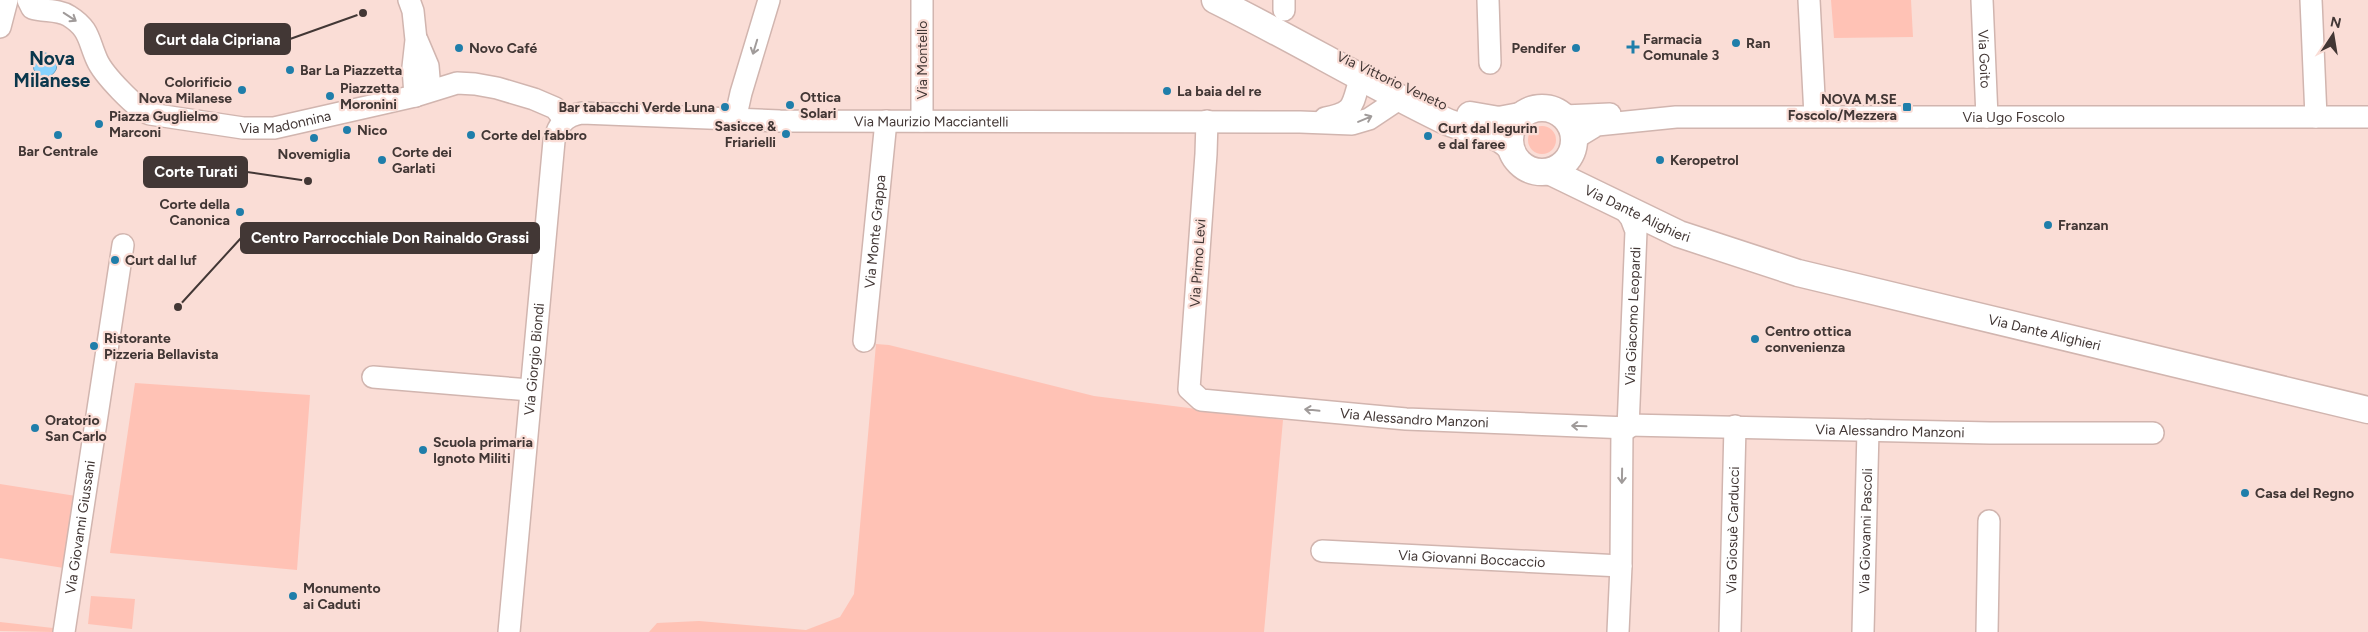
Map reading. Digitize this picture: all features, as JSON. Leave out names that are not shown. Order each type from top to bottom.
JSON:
[{"type":"main road","name":"Via Vittorio Veneto","points":[[1215,0],[1279,12],[1352,61],[1461,113],[1499,120],[1520,116]]},
{"type":"main road","name":"Via Vittorio Veneto","points":[[1279,12],[1360,79],[1458,127],[1496,135],[1509,146]]},
{"type":"main road","points":[[1537,108],[1556,111],[1570,136],[1566,162],[1551,172],[1540,173],[1520,165],[1513,156],[1509,146],[1509,135],[1513,124],[1520,116],[1537,108]]},
{"type":"main road","name":"Via Dante Alighieri","points":[[1570,136],[1586,174],[1728,248]]},
{"type":"main road","name":"Via Dante Alighieri","points":[[1551,172],[1679,234],[1728,248],[1798,273],[2365,409]]},
{"type":"street","points":[[0,27],[7,0]]},
{"type":"street","name":"Via Madonnina","points":[[28,0],[32,8],[63,13],[82,27],[92,40],[100,66],[144,112],[231,126],[259,129],[274,128],[423,93],[456,83],[497,88],[550,104],[564,119]]},
{"type":"street","points":[[410,0],[416,40],[413,67],[423,93]]},
{"type":"street","points":[[735,120],[741,93],[769,0]]},
{"type":"street","name":"Via Montello","points":[[922,0],[922,121]]},
{"type":"street","points":[[1488,0],[1490,62]]},
{"type":"street","points":[[1809,0],[1815,116]]},
{"type":"street","name":"Via Goito","points":[[1982,0],[1987,117]]},
{"type":"street","points":[[2312,0],[2316,116]]},
{"type":"street","name":"Via Maurizio Macciantelli","points":[[1300,122],[1341,115],[1347,112],[1352,107],[1360,79]]},
{"type":"street","name":"Via Maurizio Macciantelli","points":[[564,119],[582,113],[735,120],[1300,122],[1352,124],[1369,120],[1382,108],[1399,99]]},
{"type":"street","name":"Via Ugo Foscolo","points":[[1570,136],[1597,125],[1658,118],[1815,116],[2368,117]]},
{"type":"street","name":"Via Giorgio Biondi","points":[[509,632],[554,141],[557,128],[564,119]]},
{"type":"street","name":"Via Monte Grappa","points":[[864,341],[886,121]]},
{"type":"street","name":"Via Primo Levi","points":[[1201,400],[1189,389],[1207,122]]},
{"type":"street","name":"Via Giacomo Leopardi","points":[[1618,632],[1636,231],[1631,218],[1624,209]]},
{"type":"street","name":"Via Giovanni Giussani","points":[[64,632],[123,244]]},
{"type":"street","points":[[373,377],[530,390]]},
{"type":"street","name":"Via Alessandro Manzoni","points":[[1201,400],[1406,420],[1626,427],[1735,426],[1990,433],[2153,433]]},
{"type":"street","name":"Via Giosuè Carducci","points":[[1730,632],[1735,426]]},
{"type":"street","name":"Via Giovanni Pascoli","points":[[1863,632],[1868,430]]},
{"type":"street","points":[[1987,632],[1988,521]]},
{"type":"street","name":"Via Giovanni Boccaccio","points":[[1322,551],[1621,566]]},
{"type":"shaded area","points":[[1831,0],[1911,0],[1913,37],[1834,38]]},
{"type":"shaded area","points":[[1542,126],[1552,130],[1556,140],[1552,150],[1542,154],[1532,150],[1528,140],[1532,130]]},
{"type":"shaded area","points":[[876,344],[889,345],[1094,396],[1283,420],[1264,632],[649,632],[657,623],[699,621],[806,630],[840,617],[854,594]]},
{"type":"shaded area","points":[[135,383],[310,395],[297,570],[110,553]]},
{"type":"shaded area","points":[[0,484],[76,496],[64,568],[0,558]]},
{"type":"shaded area","points":[[91,596],[135,599],[132,629],[88,624]]},
{"type":"shaded area","points":[[0,622],[53,628],[53,632],[0,631]]},
{"type":"water","points":[[45,53],[53,57],[57,65],[53,73],[45,77],[37,73],[33,65],[37,57]]},
{"type":"place","name":"Curt dala Cipriana","points":[[363,13]]},
{"type":"place","name":"Ran","points":[[1736,43]]},
{"type":"place","name":"Farmacia Comunale 3","points":[[1633,47]]},
{"type":"place","name":"Novo Café","points":[[459,48]]},
{"type":"place","name":"Pendifer","points":[[1576,48]]},
{"type":"place","name":"Bar La Piazzetta","points":[[290,70]]},
{"type":"place","name":"Colorificio Nova Milanese","points":[[242,90]]},
{"type":"place","name":"La baia del re","points":[[1167,91]]},
{"type":"place","name":"Piazzetta Moronini","points":[[330,96]]},
{"type":"place","name":"Ottica Solari","points":[[790,105]]},
{"type":"place","name":"Bar tabacchi Verde Luna","points":[[725,107]]},
{"type":"place","name":"NOVA M.SE Foscolo/Mezzera","points":[[1907,107]]},
{"type":"place","name":"Piazza Guglielmo Marconi","points":[[99,124]]},
{"type":"place","name":"Nico","points":[[347,130]]},
{"type":"place","name":"Sasicce & Friarielli","points":[[786,134]]},
{"type":"place","name":"Bar Centrale","points":[[58,135]]},
{"type":"place","name":"Corte del fabbro","points":[[471,135]]},
{"type":"place","name":"Curt dal legurin e dal faree","points":[[1428,136]]},
{"type":"place","name":"Novemiglia","points":[[314,138]]},
{"type":"place","name":"Corte dei Garlati","points":[[382,160]]},
{"type":"place","name":"Keropetrol","points":[[1660,160]]},
{"type":"place","name":"Corte Turati","points":[[308,181]]},
{"type":"place","name":"Corte della Canonica","points":[[240,212]]},
{"type":"place","name":"Franzan","points":[[2048,225]]},
{"type":"place","name":"Curt dal luf","points":[[115,260]]},
{"type":"place","name":"Centro Parrocchiale Don Rainaldo Grassi","points":[[178,307]]},
{"type":"place","name":"Centro ottica convenienza","points":[[1755,339]]},
{"type":"place","name":"Ristorante Pizzeria Bellavista","points":[[94,346]]},
{"type":"place","name":"Oratorio San Carlo","points":[[35,428]]},
{"type":"place","name":"Scuola primaria Ignoto Militi","points":[[423,450]]},
{"type":"place","name":"Casa del Regno","points":[[2245,493]]},
{"type":"place","name":"Monumento ai Caduti","points":[[293,596]]},
{"type":"district","name":"Nova Milanese","points":[[52,69]]}]
